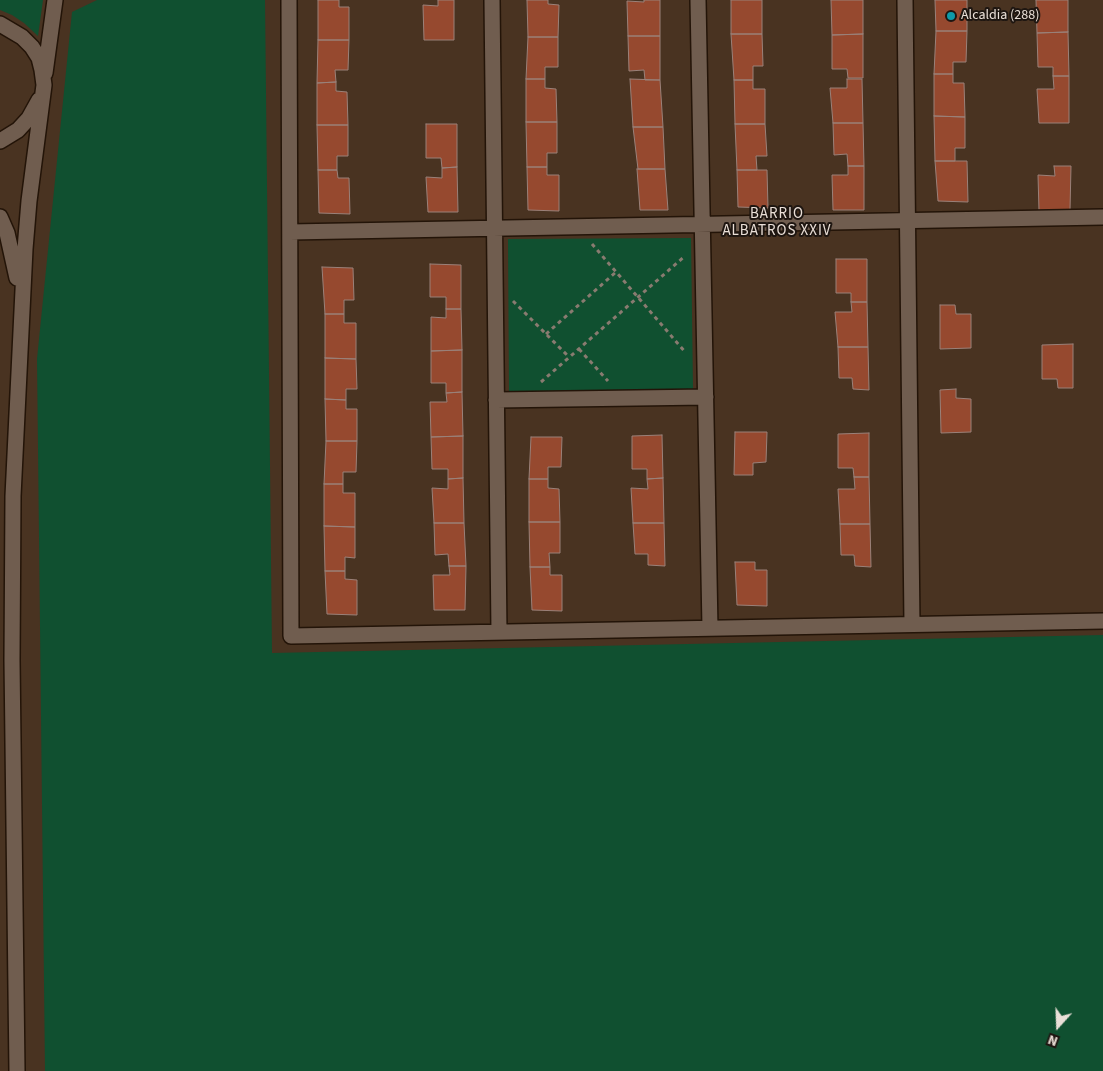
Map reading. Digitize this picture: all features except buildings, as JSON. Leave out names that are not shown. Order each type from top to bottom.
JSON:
[{"type":"street","points":[[17,1071],[12,651],[13,496],[21,300],[29,200],[55,0]]},
{"type":"street","points":[[289,0],[291,636],[1103,620]]},
{"type":"street","points":[[492,0],[499,632]]},
{"type":"street","points":[[698,0],[710,628]]},
{"type":"street","points":[[905,0],[912,624]]},
{"type":"street","points":[[0,24],[22,37],[32,47],[39,58],[44,85],[29,118],[18,130],[0,141]]},
{"type":"street","points":[[0,217],[7,233],[21,300]]},
{"type":"street","points":[[290,232],[1103,217]]},
{"type":"street","points":[[496,400],[706,396]]},
{"type":"path","points":[[588,239],[687,354]]},
{"type":"path","points":[[536,386],[692,251]]},
{"type":"path","points":[[546,334],[616,272]]},
{"type":"path","points":[[508,296],[569,357]]},
{"type":"path","points":[[579,349],[611,384]]},
{"type":"shaded area","points":[[0,0],[1103,0],[1103,1071],[0,1071]]},
{"type":"green space","points":[[0,0],[43,0],[38,36],[24,23],[0,10]]},
{"type":"green space","points":[[97,0],[265,0],[272,653],[1103,635],[1103,1071],[45,1071],[37,359],[72,12]]},
{"type":"green space","points":[[691,238],[693,390],[509,392],[508,239]]},
{"type":"place","name":"Alcaldia (288)","points":[[951,16]]},
{"type":"district","name":"BARRIO ALBATROS XXIV","points":[[777,224]]}]
